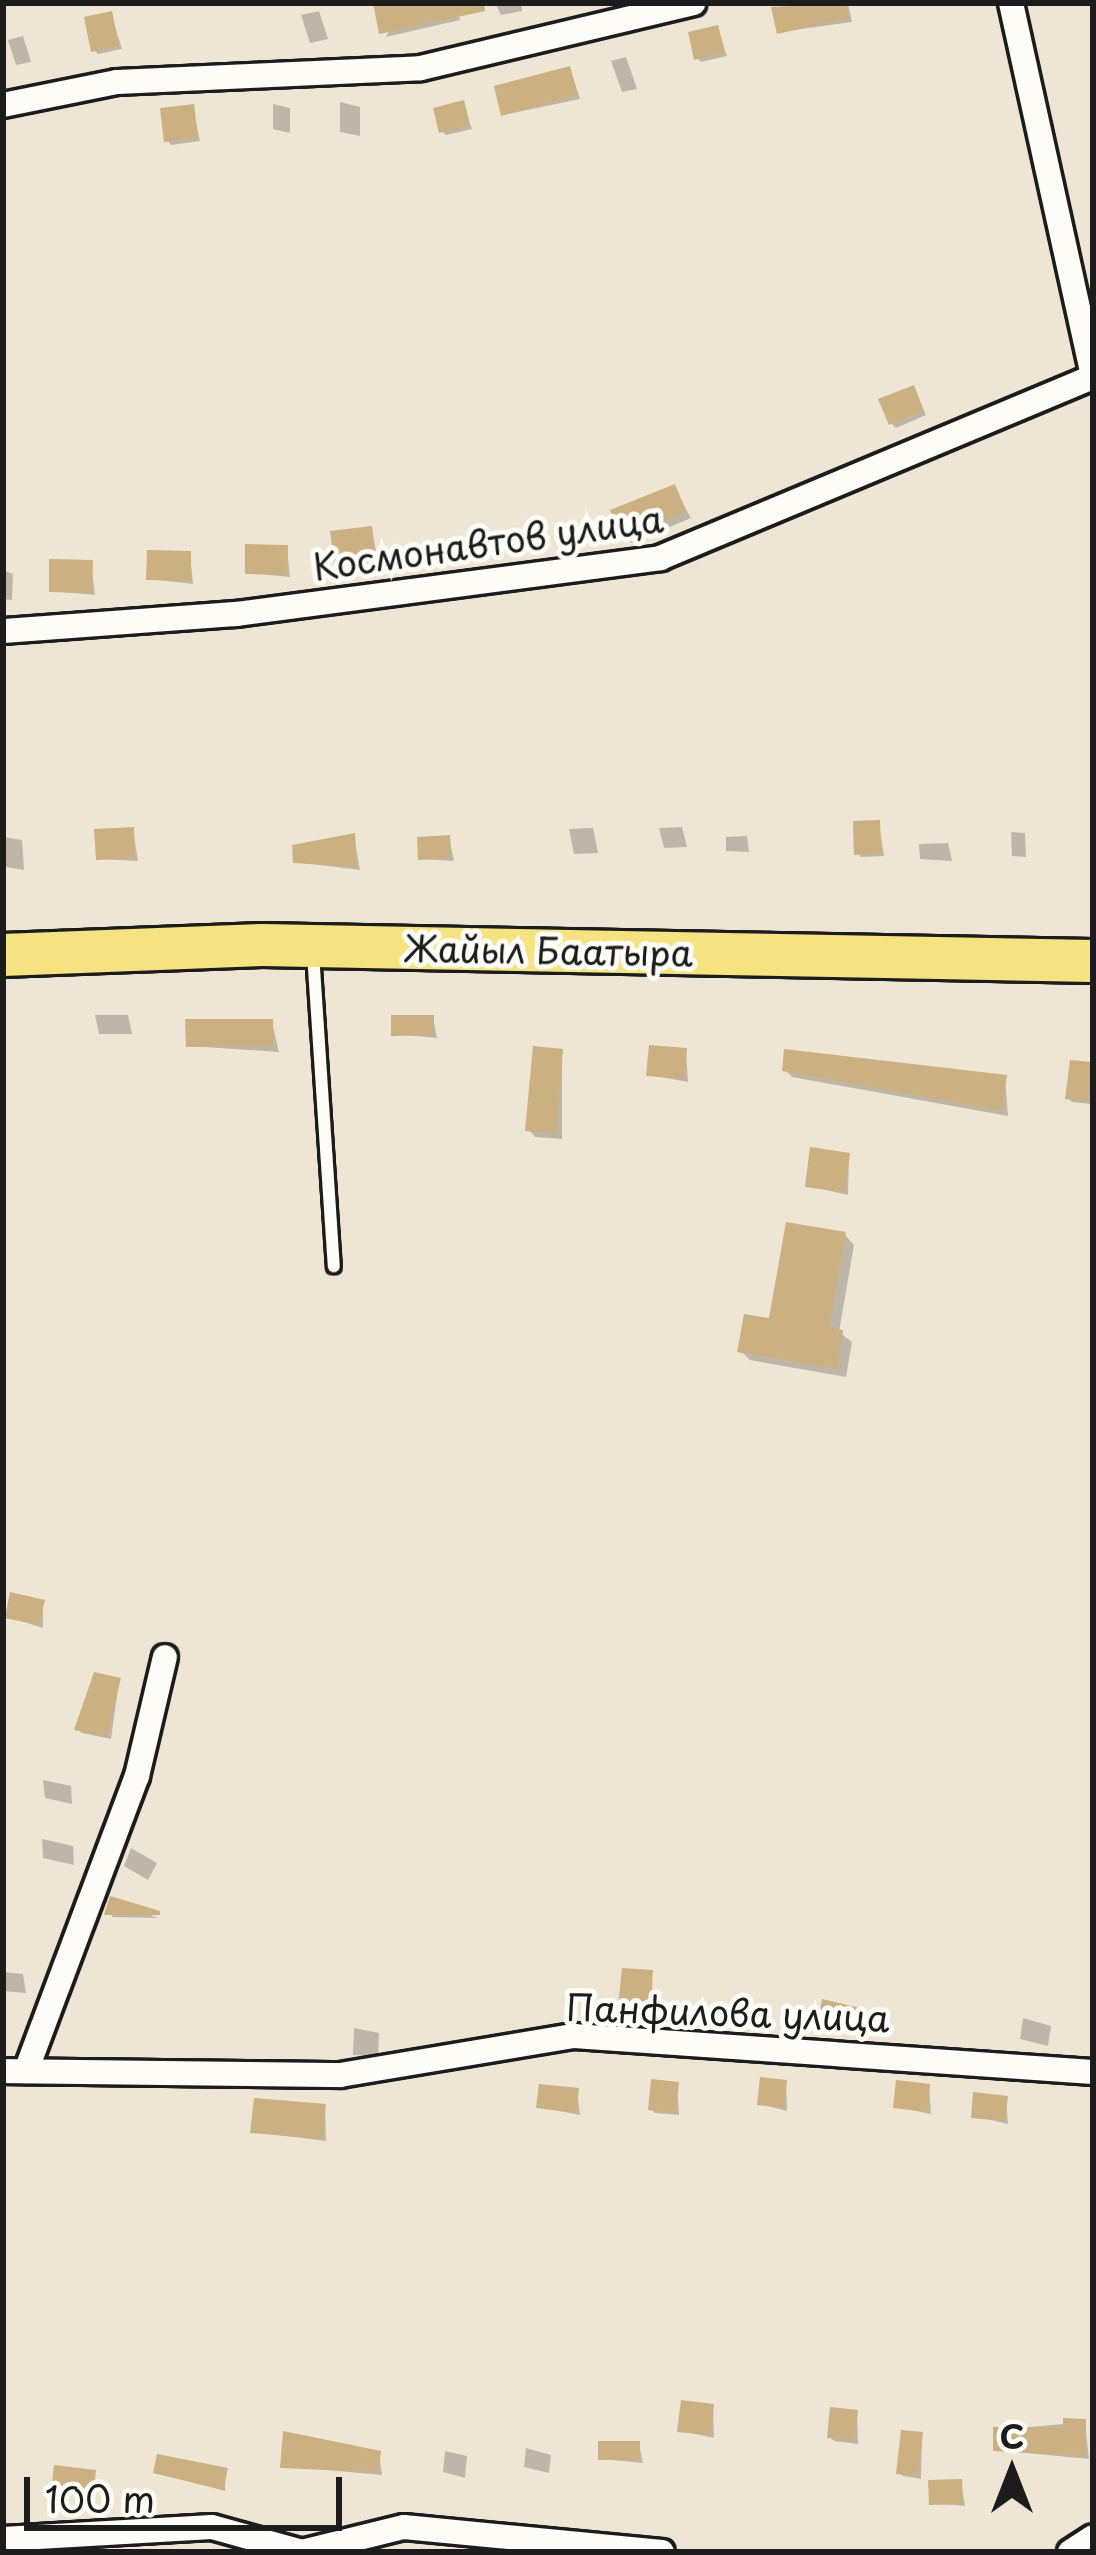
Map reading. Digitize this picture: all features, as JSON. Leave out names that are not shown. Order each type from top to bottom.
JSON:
[{"type":"highway","name":"Жайыл Баатыра","points":[[3,955],[312,946],[1093,961]]},
{"type":"street","points":[[3,105],[117,82],[421,68],[693,3]]},
{"type":"street","points":[[1011,3],[1093,377]]},
{"type":"street","name":"Космонавтов улица","points":[[3,631],[236,614],[660,558],[1093,377]]},
{"type":"street","points":[[15,2071],[137,1776],[165,1657]]},
{"type":"street","name":"Панфилова улица","points":[[15,2071],[340,2075],[574,2036],[1093,2072]]},
{"type":"street","points":[[3,2539],[212,2527],[302,2552],[404,2527],[662,2552]]},
{"type":"street","points":[[1070,2552],[1093,2537]]},
{"type":"lane","points":[[312,946],[334,1266]]},
{"type":"building","points":[[373,3],[484,3],[485,11],[379,34]]},
{"type":"building","points":[[846,3],[849,18],[777,34],[771,7]]},
{"type":"building","points":[[112,11],[119,46],[91,52],[84,17]]},
{"type":"building","points":[[718,25],[725,52],[694,60],[688,32]]},
{"type":"building","points":[[570,66],[578,95],[501,116],[494,86]]},
{"type":"building","points":[[464,100],[470,125],[439,133],[433,108]]},
{"type":"building","points":[[194,104],[198,138],[164,142],[160,108]]},
{"type":"building","points":[[914,385],[924,411],[889,425],[878,399]]},
{"type":"building","points":[[675,484],[686,511],[622,538],[610,510]]},
{"type":"building","points":[[372,526],[377,564],[335,570],[330,531]]},
{"type":"building","points":[[245,544],[288,545],[287,575],[245,574]]},
{"type":"building","points":[[147,550],[191,551],[191,581],[146,580]]},
{"type":"building","points":[[49,559],[93,560],[92,593],[49,592]]},
{"type":"building","points":[[880,820],[881,853],[854,855],[853,821]]},
{"type":"building","points":[[134,827],[135,858],[96,860],[94,829]]},
{"type":"building","points":[[355,833],[357,867],[293,863],[292,845]]},
{"type":"building","points":[[450,835],[451,858],[418,860],[417,837]]},
{"type":"building","points":[[391,1015],[434,1015],[434,1035],[391,1036]]},
{"type":"building","points":[[185,1019],[273,1019],[273,1046],[186,1047]]},
{"type":"building","points":[[649,1045],[687,1048],[684,1079],[646,1076]]},
{"type":"building","points":[[533,1046],[563,1049],[556,1134],[525,1131]]},
{"type":"building","points":[[784,1049],[1007,1075],[1002,1111],[782,1071]]},
{"type":"building","points":[[1070,1060],[1092,1062],[1088,1101],[1065,1099]]},
{"type":"building","points":[[810,1147],[850,1153],[845,1192],[805,1187]]},
{"type":"building","points":[[786,1222],[846,1232],[829,1327],[843,1330],[837,1369],[737,1352],[744,1314],[769,1318]]},
{"type":"building","points":[[10,1592],[45,1600],[39,1625],[5,1618]]},
{"type":"building","points":[[94,1672],[121,1678],[107,1737],[74,1730]]},
{"type":"building","points":[[110,1896],[160,1911],[160,1915],[104,1915]]},
{"type":"building","points":[[622,1968],[653,1970],[650,2009],[618,2007]]},
{"type":"building","points":[[822,1999],[860,2008],[855,2029],[818,2020]]},
{"type":"building","points":[[760,2077],[787,2080],[784,2108],[757,2105]]},
{"type":"building","points":[[651,2079],[679,2082],[676,2113],[648,2110]]},
{"type":"building","points":[[896,2080],[930,2084],[928,2112],[893,2108]]},
{"type":"building","points":[[539,2084],[579,2088],[576,2113],[536,2108]]},
{"type":"building","points":[[973,2092],[1008,2096],[1005,2121],[971,2118]]},
{"type":"building","points":[[254,2098],[326,2104],[323,2139],[250,2133]]},
{"type":"building","points":[[681,2400],[714,2404],[711,2435],[677,2432]]},
{"type":"building","points":[[830,2407],[858,2410],[855,2441],[827,2438]]},
{"type":"building","points":[[1063,2418],[1086,2419],[1086,2456],[993,2451],[993,2427],[1063,2428]]},
{"type":"building","points":[[901,2430],[923,2432],[918,2476],[896,2474]]},
{"type":"building","points":[[283,2431],[381,2451],[378,2472],[280,2468]]},
{"type":"building","points":[[598,2441],[640,2441],[640,2460],[598,2460]]},
{"type":"building","points":[[157,2454],[228,2468],[223,2490],[153,2473]]},
{"type":"building","points":[[54,2465],[96,2470],[94,2489],[52,2485]]},
{"type":"building","points":[[962,2479],[963,2504],[929,2505],[928,2480]]}]
